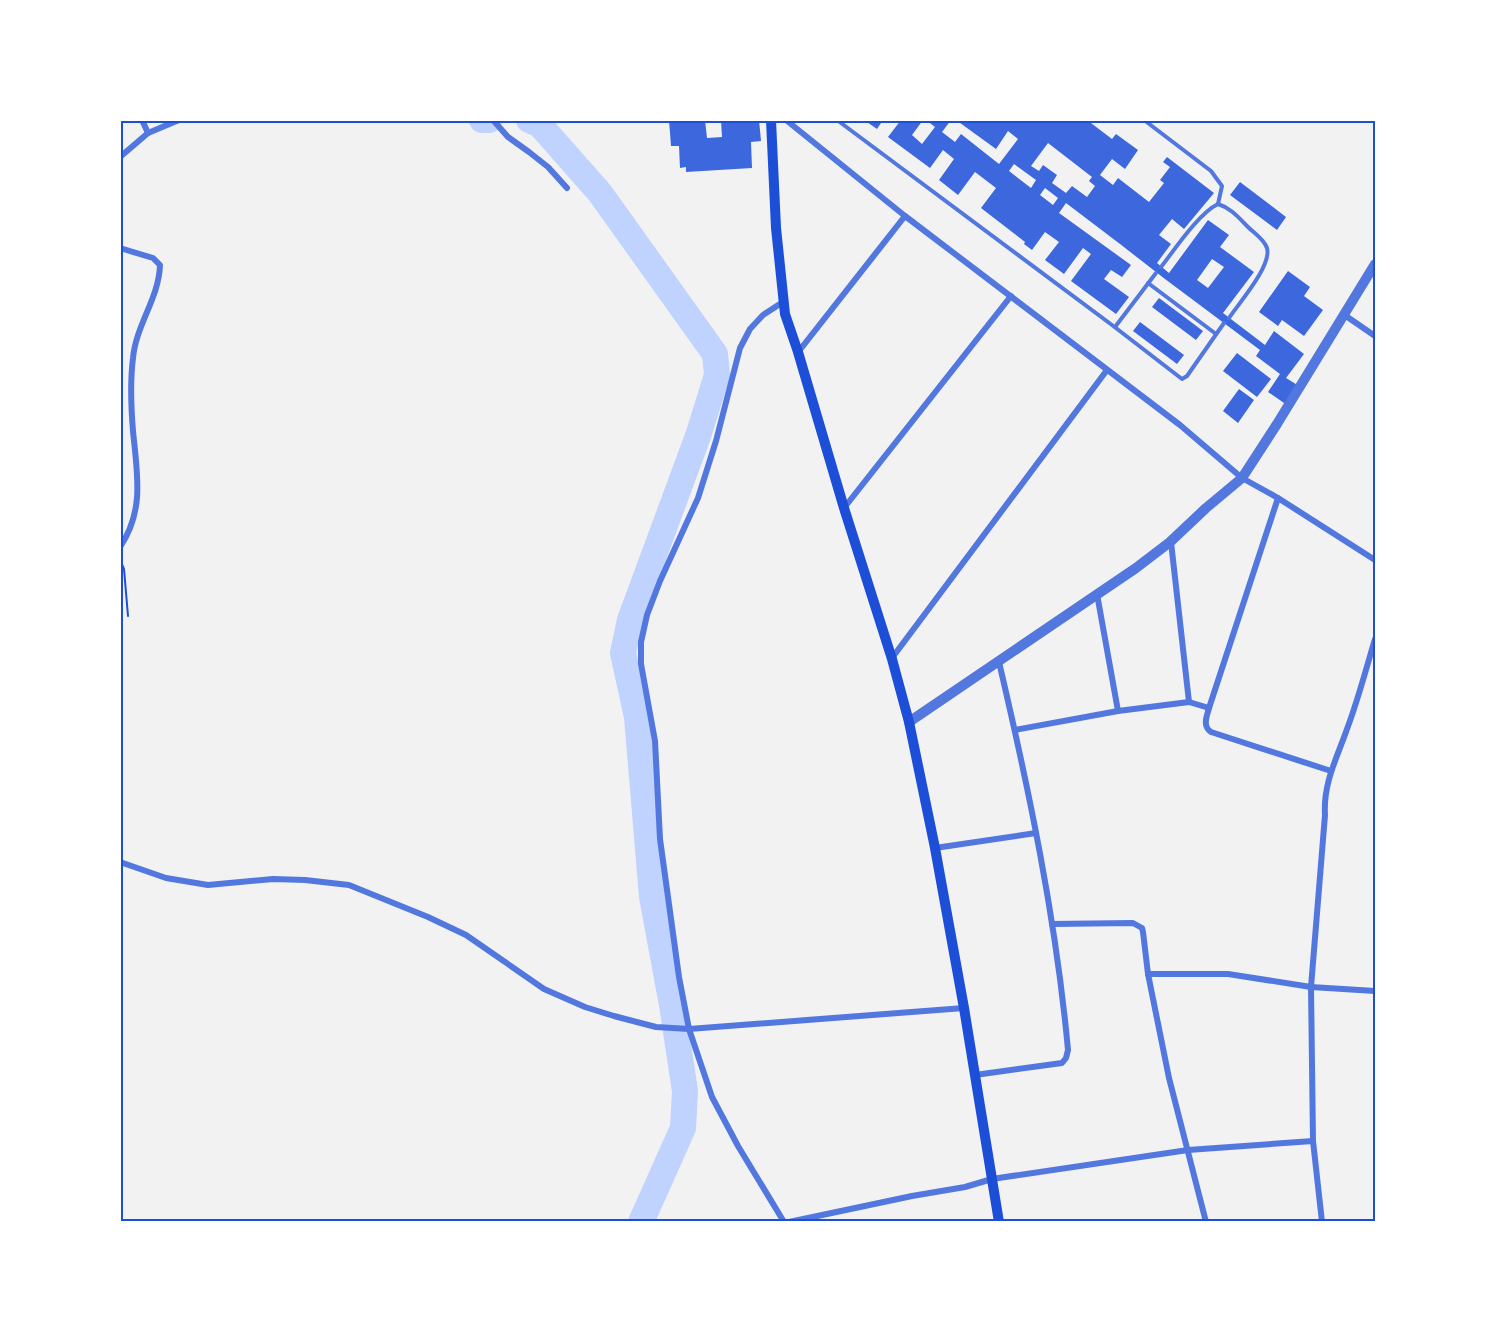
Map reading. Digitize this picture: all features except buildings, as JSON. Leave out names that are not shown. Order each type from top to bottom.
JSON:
[{"type":"main road","points":[[771,120],[776,228],[785,314],[892,659],[909,722],[964,1008],[999,1222]]},
{"type":"street","points":[[142,120],[148,133]]},
{"type":"street","points":[[120,157],[148,133],[179,120]]},
{"type":"street","points":[[493,120],[508,137],[548,167],[567,188]]},
{"type":"street","points":[[786,120],[905,216],[1180,425],[1242,478],[1278,498],[1375,560]]},
{"type":"street","points":[[798,352],[905,216]]},
{"type":"street","points":[[120,248],[153,258],[160,265],[157,287],[143,320],[133,354],[131,386],[138,477],[136,509],[129,534],[120,548]]},
{"type":"street","points":[[909,722],[1136,568],[1170,542],[1242,478],[1375,264]]},
{"type":"street","points":[[844,508],[1011,296]]},
{"type":"street","points":[[783,302],[764,315],[750,329],[740,348],[716,441],[698,498],[647,615],[641,642],[641,664],[655,741],[660,840],[677,967],[689,1029],[712,1097],[738,1146],[784,1222]]},
{"type":"street","points":[[1343,314],[1375,336]]},
{"type":"street","points":[[892,659],[1107,370]]},
{"type":"street","points":[[1278,498],[1209,708],[1206,725],[1211,732],[1331,771]]},
{"type":"street","points":[[1170,542],[1189,702]]},
{"type":"street","points":[[1097,594],[1118,711]]},
{"type":"street","points":[[1322,1222],[1313,1141],[1311,987],[1325,794],[1375,639]]},
{"type":"street","points":[[975,1075],[1062,1063],[1068,1050],[1052,924],[1036,833],[999,662]]},
{"type":"street","points":[[1015,730],[1118,711],[1189,702],[1209,708]]},
{"type":"street","points":[[935,848],[1036,833]]},
{"type":"street","points":[[120,862],[166,878],[208,885],[273,879],[349,885],[428,916],[466,935],[544,989],[585,1007],[656,1027],[689,1029],[964,1008]]},
{"type":"street","points":[[1052,924],[1133,923],[1142,927],[1148,974],[1169,1078],[1206,1222]]},
{"type":"street","points":[[1148,974],[1228,974],[1311,987],[1375,991]]},
{"type":"street","points":[[789,1222],[965,1187],[992,1179],[1188,1150],[1313,1141]]},
{"type":"lane","points":[[837,120],[1182,379],[1187,376],[1224,323]]},
{"type":"lane","points":[[1144,120],[1211,171],[1222,186],[1218,204],[1211,208],[1190,231],[1161,267]]},
{"type":"lane","points":[[1218,204],[1230,210],[1263,241],[1267,255],[1254,282],[1229,318]]},
{"type":"lane","points":[[1115,327],[1156,273]]},
{"type":"lane","points":[[1148,283],[1216,334]]},
{"type":"path","points":[[120,559],[124,568],[128,616]]},
{"type":"waterway","points":[[482,120],[489,120]]},
{"type":"waterway","points":[[529,120],[540,125],[600,193],[715,354],[717,375],[698,436],[630,620],[623,653],[637,717],[652,897],[685,1091],[683,1128],[641,1222]]}]
